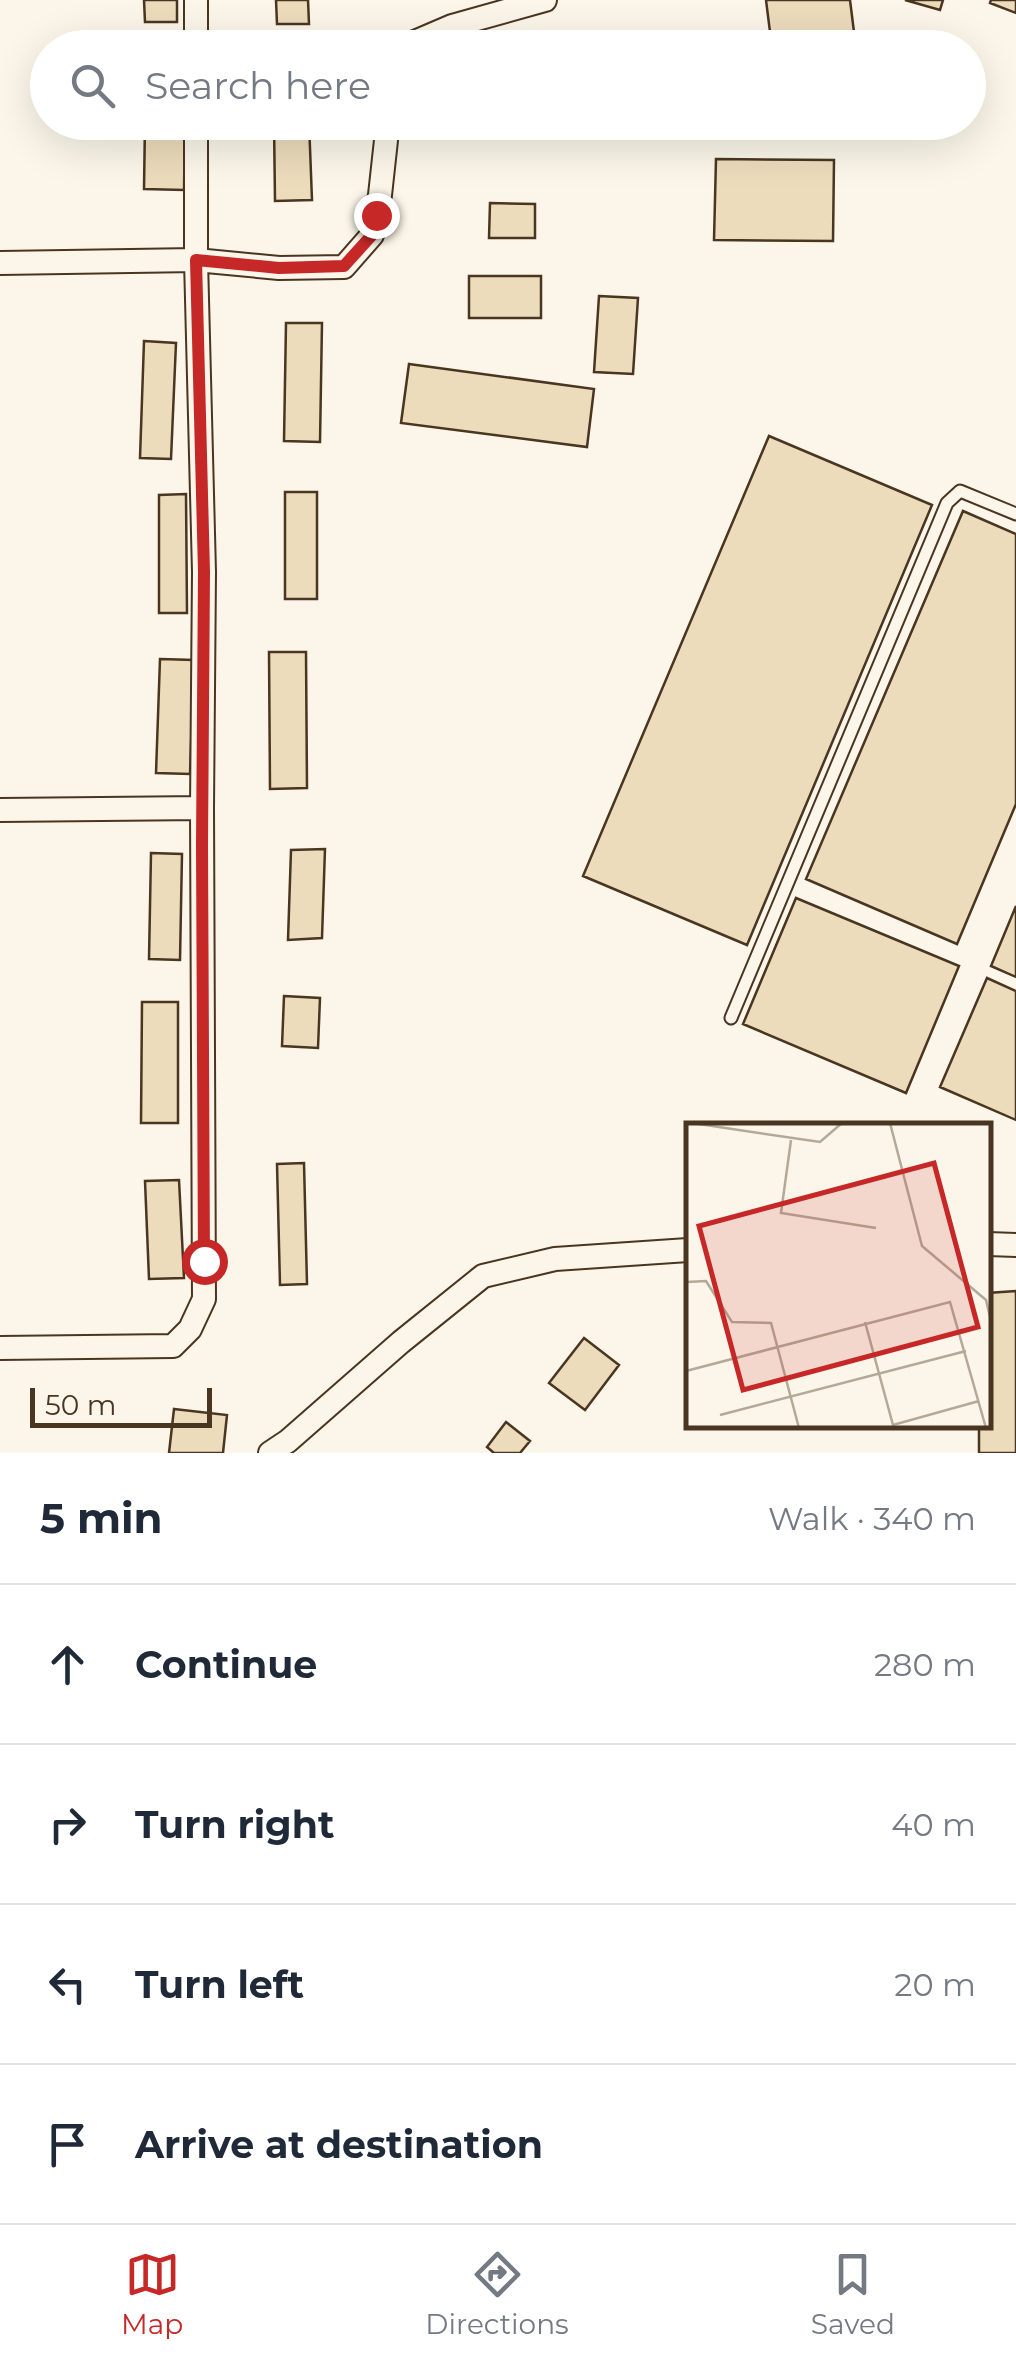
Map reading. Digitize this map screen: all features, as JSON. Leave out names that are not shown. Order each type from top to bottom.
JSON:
[{"type":"street","points":[[196,0],[196,30]]},
{"type":"street","points":[[443,30],[545,0]]},
{"type":"street","points":[[0,1348],[173,1346],[190,1329],[204,1299],[204,572],[196,140]]},
{"type":"street","points":[[0,263],[196,260],[279,268],[344,266],[372,235],[386,140]]},
{"type":"street","points":[[0,810],[202,808]]},
{"type":"street","points":[[991,1244],[1016,1245]]},
{"type":"street","points":[[270,1453],[483,1276],[556,1259],[686,1250]]},
{"type":"lane","points":[[731,1018],[947,503],[960,491],[1016,514]]},
{"type":"building","points":[[144,0],[177,0],[177,22],[145,22]]},
{"type":"building","points":[[276,0],[308,0],[309,24],[277,24]]},
{"type":"building","points":[[766,0],[850,0],[854,30],[770,30]]},
{"type":"building","points":[[905,0],[943,0],[940,10]]},
{"type":"building","points":[[1016,0],[1016,13],[990,3]]},
{"type":"building","points":[[145,140],[185,140],[184,190],[144,189]]},
{"type":"building","points":[[274,140],[310,140],[312,200],[275,201]]},
{"type":"building","points":[[716,159],[834,160],[833,241],[714,240]]},
{"type":"building","points":[[490,203],[535,204],[535,238],[489,238]]},
{"type":"building","points":[[469,276],[541,276],[541,318],[469,318]]},
{"type":"building","points":[[599,296],[638,298],[633,374],[594,372]]},
{"type":"building","points":[[286,323],[322,323],[320,442],[284,441]]},
{"type":"building","points":[[144,341],[176,343],[171,459],[140,458]]},
{"type":"building","points":[[409,364],[594,389],[587,447],[401,423]]},
{"type":"building","points":[[769,436],[932,505],[747,945],[583,876]]},
{"type":"building","points":[[285,492],[317,492],[317,599],[285,599]]},
{"type":"building","points":[[186,494],[187,613],[159,613],[159,495]]},
{"type":"building","points":[[963,511],[1016,534],[1016,804],[957,944],[806,879]]},
{"type":"building","points":[[269,652],[306,652],[307,788],[270,789]]},
{"type":"building","points":[[160,659],[194,660],[190,774],[156,773]]},
{"type":"building","points":[[325,849],[322,938],[288,940],[291,850]]},
{"type":"building","points":[[151,853],[182,854],[180,960],[149,959]]},
{"type":"building","points":[[796,898],[959,966],[906,1093],[743,1024]]},
{"type":"building","points":[[1016,906],[1016,977],[991,966]]},
{"type":"building","points":[[987,978],[1016,991],[1016,1120],[940,1087]]},
{"type":"building","points":[[284,996],[320,998],[318,1048],[282,1046]]},
{"type":"building","points":[[142,1002],[178,1002],[178,1123],[141,1123]]},
{"type":"building","points":[[304,1163],[307,1284],[280,1285],[277,1164]]},
{"type":"building","points":[[179,1180],[184,1278],[149,1279],[145,1181]]},
{"type":"building","points":[[1016,1291],[1016,1453],[979,1453],[979,1428],[991,1428],[991,1293]]},
{"type":"building","points":[[584,1338],[619,1365],[585,1410],[549,1383]]},
{"type":"building","points":[[174,1409],[227,1415],[223,1453],[169,1453]]},
{"type":"building","points":[[506,1422],[530,1441],[520,1453],[494,1453],[487,1447]]},
{"type":"route","points":[[204,1261],[204,572],[196,260],[279,268],[344,266],[372,235],[376,215]]}]
